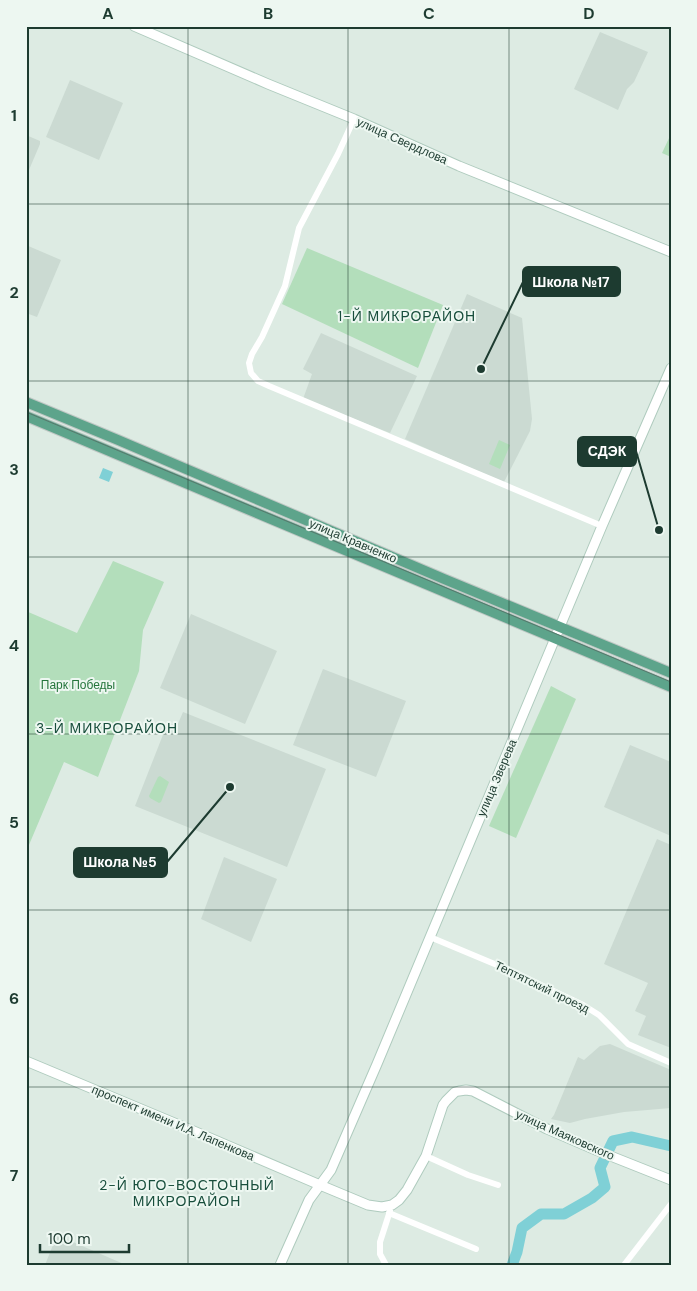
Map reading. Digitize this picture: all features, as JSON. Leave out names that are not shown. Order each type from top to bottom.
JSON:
[{"type":"main road","name":"улица Свердлова","points":[[134,26],[260,81],[354,119],[459,166],[671,252]]},
{"type":"main road","name":"улица Зверева","points":[[280,1265],[309,1200],[330,1170],[350,1126],[485,808],[554,639],[671,368]]},
{"type":"main road","name":"улица Кравченко","points":[[26,402],[671,673]]},
{"type":"main road","name":"улица Кравченко","points":[[26,416],[671,687]]},
{"type":"main road","name":"проспект имени И.А. Лапенкова","points":[[26,1061],[320,1186],[368,1205],[391,1209]]},
{"type":"main road","name":"улица Маяковского","points":[[426,1156],[443,1105],[451,1096],[459,1091],[466,1090],[547,1129],[671,1180]]},
{"type":"main road","points":[[391,1209],[407,1190],[426,1156]]},
{"type":"street","points":[[354,119],[330,170],[299,228],[285,286],[249,363],[251,373],[258,381],[269,386],[602,526]]},
{"type":"street","points":[[36,421],[42,408]]},
{"type":"street","points":[[260,515],[266,503]]},
{"type":"street","points":[[298,531],[303,519]]},
{"type":"street","points":[[336,547],[341,535]]},
{"type":"street","points":[[376,564],[380,552]]},
{"type":"street","points":[[414,580],[418,568]]},
{"type":"street","points":[[439,590],[444,579]]},
{"type":"street","points":[[484,609],[489,597]]},
{"type":"street","points":[[612,663],[616,651]]},
{"type":"street","name":"Тептятский проезд","points":[[430,937],[509,970],[583,1005],[599,1015],[628,1044],[671,1063]]},
{"type":"street","points":[[426,1156],[498,1185]]},
{"type":"street","points":[[624,1265],[671,1204]]},
{"type":"street","points":[[386,1265],[380,1254],[380,1242],[391,1209],[476,1248]]},
{"type":"shaded area","points":[[600,32],[648,52],[634,82],[627,89],[618,110],[574,89]]},
{"type":"shaded area","points":[[70,80],[123,103],[99,160],[46,137]]},
{"type":"shaded area","points":[[26,135],[40,141],[40,144],[26,177]]},
{"type":"shaded area","points":[[26,245],[61,260],[37,317],[26,313]]},
{"type":"shaded area","points":[[467,294],[522,318],[532,419],[530,431],[504,482],[405,439]]},
{"type":"shaded area","points":[[321,333],[417,376],[390,433],[303,399],[312,374],[303,369]]},
{"type":"shaded area","points":[[191,614],[277,651],[245,724],[160,688]]},
{"type":"shaded area","points":[[323,669],[406,701],[376,777],[293,745]]},
{"type":"shaded area","points":[[183,712],[326,769],[287,867],[135,806],[168,722],[177,726]]},
{"type":"shaded area","points":[[630,745],[671,762],[671,836],[604,807]]},
{"type":"shaded area","points":[[657,839],[671,845],[671,1048],[638,1035],[646,1016],[635,1011],[648,983],[604,964]]},
{"type":"shaded area","points":[[224,857],[277,879],[251,942],[201,919]]},
{"type":"shaded area","points":[[610,1044],[671,1070],[671,1108],[624,1112],[570,1123],[551,1119],[578,1057],[584,1060],[600,1046]]},
{"type":"shaded area","points":[[57,1235],[126,1265],[45,1265]]},
{"type":"green space","points":[[671,134],[671,157],[662,153]]},
{"type":"green space","points":[[307,248],[443,305],[418,368],[282,304]]},
{"type":"green space","points":[[499,440],[510,445],[500,469],[489,464]]},
{"type":"green space","name":"Парк Победы","points":[[113,561],[164,582],[143,630],[139,671],[98,777],[64,762],[26,852],[26,611],[77,633]]},
{"type":"green space","points":[[551,686],[576,699],[516,838],[489,826]]},
{"type":"green space","points":[[160,776],[169,782],[159,803],[149,796]]},
{"type":"water","points":[[103,468],[113,472],[109,482],[99,478]]},
{"type":"waterway","points":[[512,1265],[522,1228],[541,1214],[564,1214],[592,1198],[605,1187],[600,1168],[613,1141],[632,1137],[671,1146]]},
{"type":"tram line","points":[[26,412],[671,682]]},
{"type":"place","name":"Школа №17","points":[[481,369]]},
{"type":"place","name":"СДЭК","points":[[659,530]]},
{"type":"place","name":"Школа №5","points":[[230,787]]},
{"type":"district","name":"1-Й МИКРОРАЙОН","points":[[407,316]]},
{"type":"district","name":"3-Й МИКРОРАЙОН","points":[[107,728]]},
{"type":"district","name":"2-Й ЮГО-ВОСТОЧНЫЙ МИКРОРАЙОН","points":[[187,1194]]}]
